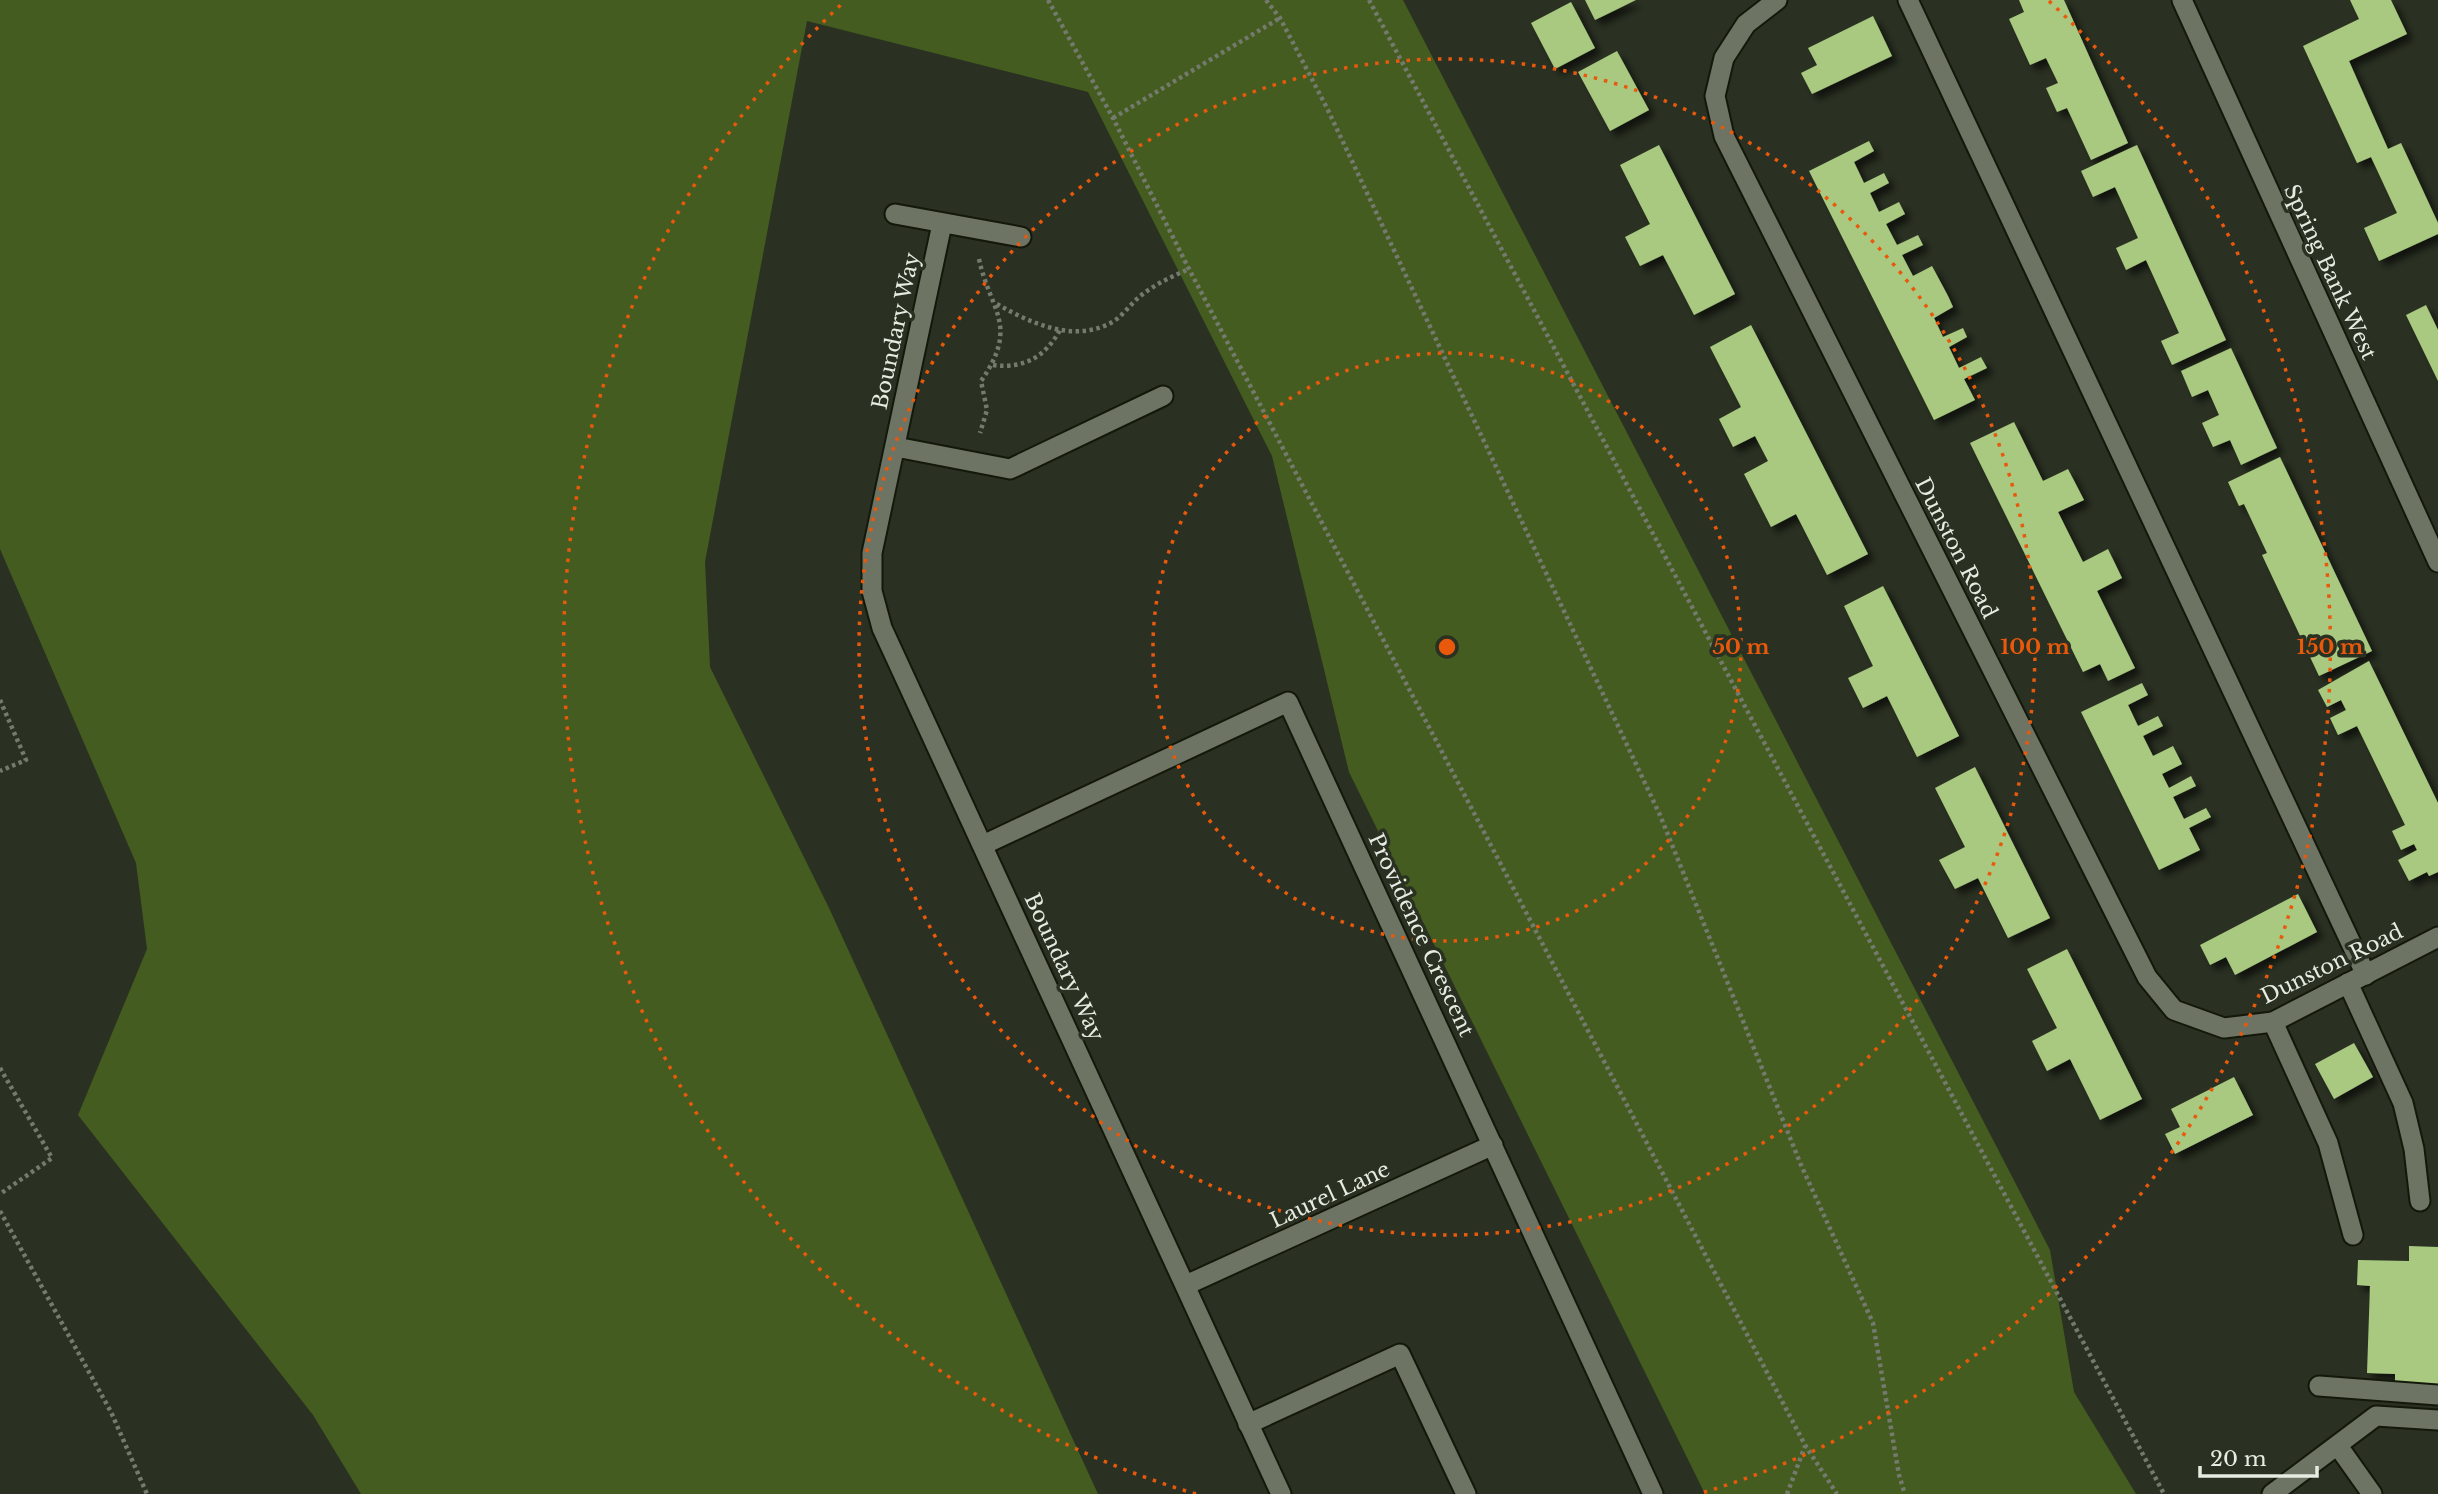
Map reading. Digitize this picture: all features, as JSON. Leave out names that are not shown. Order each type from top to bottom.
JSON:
[{"type":"street","name":"Dunston Road","points":[[1777,0],[1746,23],[1724,58],[1715,96],[1724,136],[2147,977],[2174,1010],[2224,1028],[2273,1022],[2438,937]]},
{"type":"street","points":[[1908,0],[2366,975]]},
{"type":"street","name":"Spring Bank West","points":[[2182,0],[2438,562]]},
{"type":"street","points":[[895,214],[1021,237]]},
{"type":"street","name":"Boundary Way","points":[[942,224],[872,553],[872,590],[882,628],[1281,1494]]},
{"type":"street","points":[[896,447],[1010,470],[1163,397]]},
{"type":"street","name":"Providence Crescent","points":[[983,845],[1287,702],[1653,1494]]},
{"type":"street","points":[[2348,984],[2403,1103],[2414,1149],[2420,1201]]},
{"type":"street","points":[[2273,1022],[2328,1143],[2353,1235]]},
{"type":"street","name":"Laurel Lane","points":[[1186,1285],[1493,1145]]},
{"type":"street","points":[[1248,1424],[1400,1354],[1466,1494]]},
{"type":"street","points":[[2319,1386],[2438,1395]]},
{"type":"street","points":[[2272,1494],[2376,1416],[2438,1420]]},
{"type":"street","points":[[2338,1446],[2372,1494]]},
{"type":"path","points":[[1048,0],[1114,118],[1189,269],[1805,1446],[1837,1494]]},
{"type":"path","points":[[1266,0],[1280,18],[1327,108],[1660,815],[1801,1165],[1873,1323],[1899,1475],[1905,1494]]},
{"type":"path","points":[[1369,0],[2164,1494]]},
{"type":"path","points":[[1114,118],[1280,18]]},
{"type":"path","points":[[971,462],[986,410],[981,381],[993,365],[1001,331],[997,304],[979,261],[985,231]]},
{"type":"path","points":[[997,304],[1031,323],[1060,330],[1093,330],[1116,320],[1156,285],[1189,269]]},
{"type":"path","points":[[993,365],[1009,367],[1032,361],[1051,346],[1060,330]]},
{"type":"path","points":[[0,700],[26,760],[0,771]]},
{"type":"path","points":[[0,1068],[52,1158],[0,1194]]},
{"type":"path","points":[[0,1211],[111,1412],[147,1494]]},
{"type":"path","points":[[1787,1494],[1805,1446]]},
{"type":"green space","points":[[0,0],[1403,0],[2050,1250],[2074,1392],[2136,1494],[1705,1494],[1349,772],[1272,456],[1088,92],[807,21],[705,562],[710,667],[829,908],[1098,1494],[361,1494],[313,1415],[78,1115],[147,949],[136,863],[0,549]]},
{"type":"building","points":[[1585,0],[1636,0],[1595,20]]},
{"type":"building","points":[[2019,0],[2064,0],[2128,143],[2091,160],[2067,108],[2057,112],[2046,88],[2058,83],[2046,58],[2030,65],[2009,19],[2024,12]]},
{"type":"building","points":[[2350,0],[2391,0],[2407,34],[2349,61],[2388,149],[2401,143],[2438,223],[2438,234],[2379,261],[2364,228],[2397,213],[2371,157],[2357,163],[2303,46],[2359,19]]},
{"type":"building","points":[[1571,2],[1595,48],[1555,69],[1531,23]]},
{"type":"building","points":[[1873,16],[1892,56],[1812,94],[1801,73],[1817,65],[1808,48]]},
{"type":"building","points":[[1617,51],[1649,110],[1610,131],[1578,72]]},
{"type":"building","points":[[1869,141],[1874,151],[1854,162],[1864,183],[1884,173],[1889,183],[1870,193],[1879,212],[1899,202],[1905,214],[1886,224],[1897,245],[1918,235],[1923,245],[1902,255],[1913,276],[1932,266],[1948,296],[1953,307],[1934,318],[1943,337],[1963,328],[1967,337],[1949,347],[1959,368],[1981,357],[1987,368],[1964,379],[1975,400],[1934,420],[1809,171]]},
{"type":"building","points":[[1659,145],[1735,294],[1694,315],[1663,255],[1640,266],[1625,237],[1650,224],[1620,165]]},
{"type":"building","points":[[2137,145],[2226,340],[2172,365],[2161,341],[2179,333],[2146,260],[2126,270],[2116,248],[2138,238],[2115,187],[2093,197],[2081,171]]},
{"type":"building","points":[[2426,305],[2438,330],[2438,381],[2406,315]]},
{"type":"building","points":[[1751,325],[1868,554],[1827,575],[1796,514],[1771,527],[1744,474],[1768,461],[1755,436],[1733,447],[1719,419],[1741,407],[1710,347]]},
{"type":"building","points":[[2231,348],[2277,448],[2241,465],[2230,440],[2213,447],[2202,423],[2219,415],[2208,390],[2192,397],[2181,371]]},
{"type":"building","points":[[2014,422],[2043,481],[2068,469],[2084,500],[2058,512],[2083,562],[2108,549],[2122,578],[2097,591],[2135,668],[2108,681],[2100,664],[2083,672],[1970,443]]},
{"type":"building","points":[[2280,457],[2372,651],[2319,676],[2262,555],[2267,553],[2244,504],[2239,506],[2228,482]]},
{"type":"building","points":[[1883,586],[1959,736],[1917,757],[1887,696],[1863,708],[1848,678],[1873,666],[1844,606]]},
{"type":"building","points":[[2369,661],[2438,803],[2438,872],[2429,876],[2427,872],[2409,881],[2398,860],[2417,850],[2414,844],[2401,850],[2392,831],[2405,825],[2357,726],[2338,735],[2330,718],[2346,710],[2341,700],[2327,707],[2318,690]]},
{"type":"building","points":[[2142,683],[2148,695],[2128,705],[2138,726],[2158,716],[2163,726],[2143,736],[2153,756],[2173,746],[2182,764],[2162,774],[2169,788],[2191,776],[2196,786],[2173,797],[2184,819],[2206,808],[2211,817],[2189,828],[2200,850],[2159,870],[2081,712]]},
{"type":"building","points":[[1975,767],[2050,918],[2008,938],[1978,878],[1955,889],[1939,860],[1965,847],[1935,788]]},
{"type":"building","points":[[2298,894],[2317,932],[2235,975],[2226,957],[2210,965],[2200,945]]},
{"type":"building","points":[[2067,949],[2142,1099],[2100,1120],[2070,1059],[2047,1071],[2032,1041],[2057,1028],[2027,969]]},
{"type":"building","points":[[2354,1043],[2373,1077],[2334,1099],[2315,1064]]},
{"type":"building","points":[[2234,1077],[2253,1115],[2175,1154],[2165,1134],[2180,1127],[2171,1109]]},
{"type":"building","points":[[2409,1246],[2438,1247],[2438,1387],[2395,1385],[2395,1374],[2367,1373],[2370,1286],[2357,1285],[2358,1260],[2409,1261]]}]
